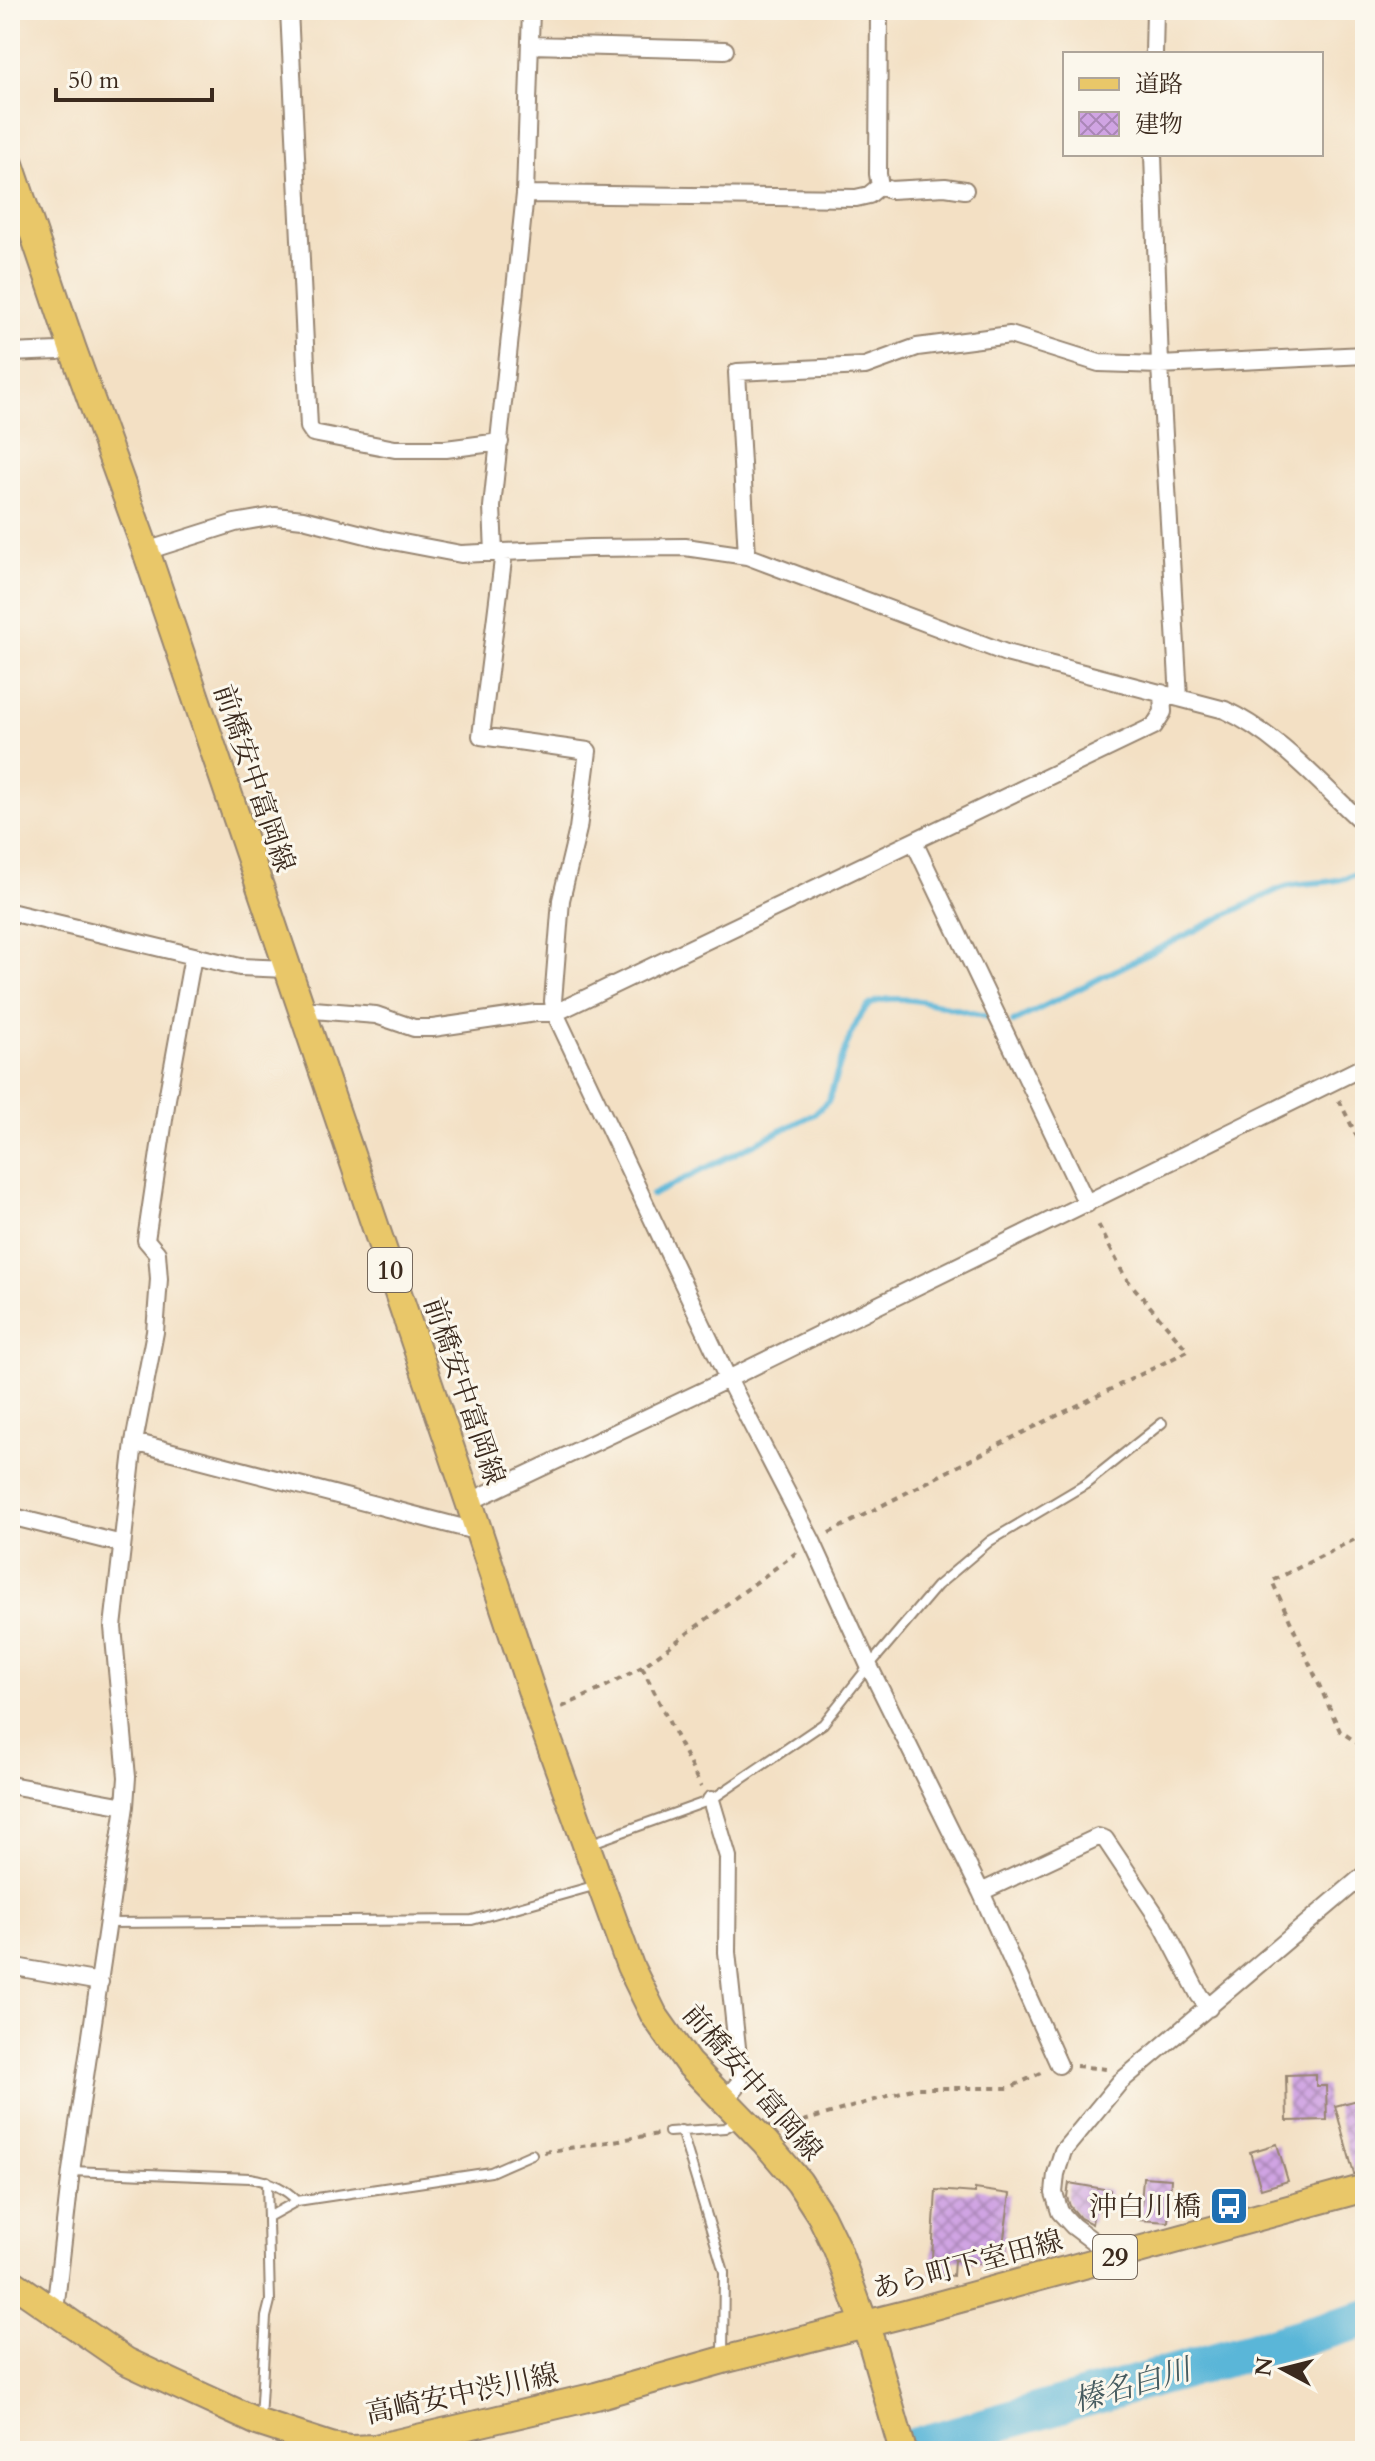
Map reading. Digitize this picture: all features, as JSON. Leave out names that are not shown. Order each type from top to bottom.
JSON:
[{"type":"main road","name":"前橋安中富岡線","points":[[10,164],[146,551],[540,1717],[630,1966],[654,2015],[688,2063],[799,2182],[821,2216],[837,2249],[868,2334],[903,2451]]},
{"type":"main road","name":"あら町下室田線","points":[[868,2334],[1106,2259],[1365,2188]]},
{"type":"main road","name":"高崎安中渋川線","points":[[10,2281],[126,2361],[260,2423],[331,2446],[351,2449],[375,2448],[596,2396],[723,2360],[868,2334]]},
{"type":"street","points":[[289,10],[309,427],[313,433],[395,449],[446,449],[500,442]]},
{"type":"street","points":[[531,10],[525,194],[492,507],[499,552],[481,736],[588,751],[578,829],[561,900],[553,1001],[555,1013],[728,1379],[812,1541],[869,1666],[981,1892],[1059,2065]]},
{"type":"street","points":[[879,10],[880,186]]},
{"type":"street","points":[[1154,52],[1155,10]]},
{"type":"street","points":[[530,45],[725,50]]},
{"type":"street","points":[[1153,156],[1160,365],[1179,698]]},
{"type":"street","points":[[525,194],[856,198],[869,195],[880,186]]},
{"type":"street","points":[[880,186],[890,190],[945,187],[965,190]]},
{"type":"street","points":[[747,556],[737,372],[865,366],[917,347],[1010,335],[1099,363],[1160,365],[1365,355]]},
{"type":"street","points":[[10,353],[58,351],[72,347]]},
{"type":"street","points":[[146,551],[235,523],[275,516],[303,519],[382,539],[461,554],[685,547],[747,556],[1006,653],[1225,710],[1270,737],[1365,825]]},
{"type":"street","points":[[301,1009],[376,1015],[414,1028],[555,1013],[1154,726],[1163,712],[1162,693]]},
{"type":"street","points":[[914,842],[1087,1204]]},
{"type":"street","points":[[10,912],[240,967],[287,969]]},
{"type":"street","points":[[55,2311],[71,2171],[125,1806],[127,1777],[113,1627],[134,1442],[155,1332],[159,1279],[157,1253],[146,1240],[193,956]]},
{"type":"street","points":[[469,1502],[728,1379],[1365,1066]]},
{"type":"street","points":[[134,1442],[479,1532]]},
{"type":"street","points":[[10,1516],[122,1544]]},
{"type":"street","points":[[10,1785],[125,1806]]},
{"type":"street","points":[[711,1800],[728,1857],[727,1952],[740,2076],[733,2109]]},
{"type":"street","points":[[981,1892],[1098,1837],[1105,1839],[1162,1924],[1209,2008]]},
{"type":"street","points":[[1106,2259],[1097,2244],[1060,2212],[1054,2193],[1063,2151],[1120,2082],[1365,1874]]},
{"type":"street","points":[[10,1966],[100,1982]]},
{"type":"lane","points":[[587,1845],[711,1800],[823,1724],[937,1586],[990,1541],[1086,1484],[1162,1423]]},
{"type":"lane","points":[[107,1923],[472,1920],[601,1884]]},
{"type":"lane","points":[[669,2132],[725,2128],[733,2109]]},
{"type":"lane","points":[[681,2130],[724,2272],[723,2360]]},
{"type":"lane","points":[[270,2216],[297,2201],[491,2172],[532,2154]]},
{"type":"lane","points":[[71,2171],[250,2178],[267,2181],[289,2192],[297,2201]]},
{"type":"lane","points":[[260,2423],[266,2317],[270,2301],[267,2181]]},
{"type":"path","points":[[1331,1083],[1365,1153]]},
{"type":"path","points":[[540,1717],[642,1667],[812,1541],[1188,1351],[1125,1277],[1087,1204]]},
{"type":"path","points":[[1365,1534],[1272,1581],[1340,1731],[1365,1748]]},
{"type":"path","points":[[642,1667],[705,1796],[711,1800]]},
{"type":"path","points":[[774,2131],[915,2088],[1009,2088],[1059,2065],[1134,2071]]},
{"type":"path","points":[[532,2154],[669,2132]]},
{"type":"building","points":[[1316,2074],[1316,2086],[1326,2086],[1327,2120],[1287,2121],[1286,2075]]},
{"type":"building","points":[[1365,2098],[1365,2172],[1354,2174],[1335,2106]]},
{"type":"building","points":[[1277,2144],[1288,2181],[1261,2189],[1250,2152]]},
{"type":"building","points":[[1143,2177],[1171,2179],[1168,2222],[1140,2220]]},
{"type":"building","points":[[1069,2183],[1110,2190],[1107,2211],[1094,2209],[1092,2224],[1080,2218],[1067,2197]]},
{"type":"building","points":[[975,2189],[1010,2194],[1000,2267],[954,2260],[953,2276],[931,2274],[936,2190],[975,2193]]},
{"type":"waterway","points":[[1013,1022],[1277,890],[1297,884],[1343,879],[1365,868]]},
{"type":"waterway","points":[[652,1195],[814,1114],[829,1100],[851,1034],[864,1010],[871,1004],[882,1000],[911,1000],[988,1017]]},
{"type":"waterway","name":"榛名白川","points":[[899,2451],[1365,2319]]},
{"type":"place","name":"沖白川橋","points":[[1229,2206]]}]
